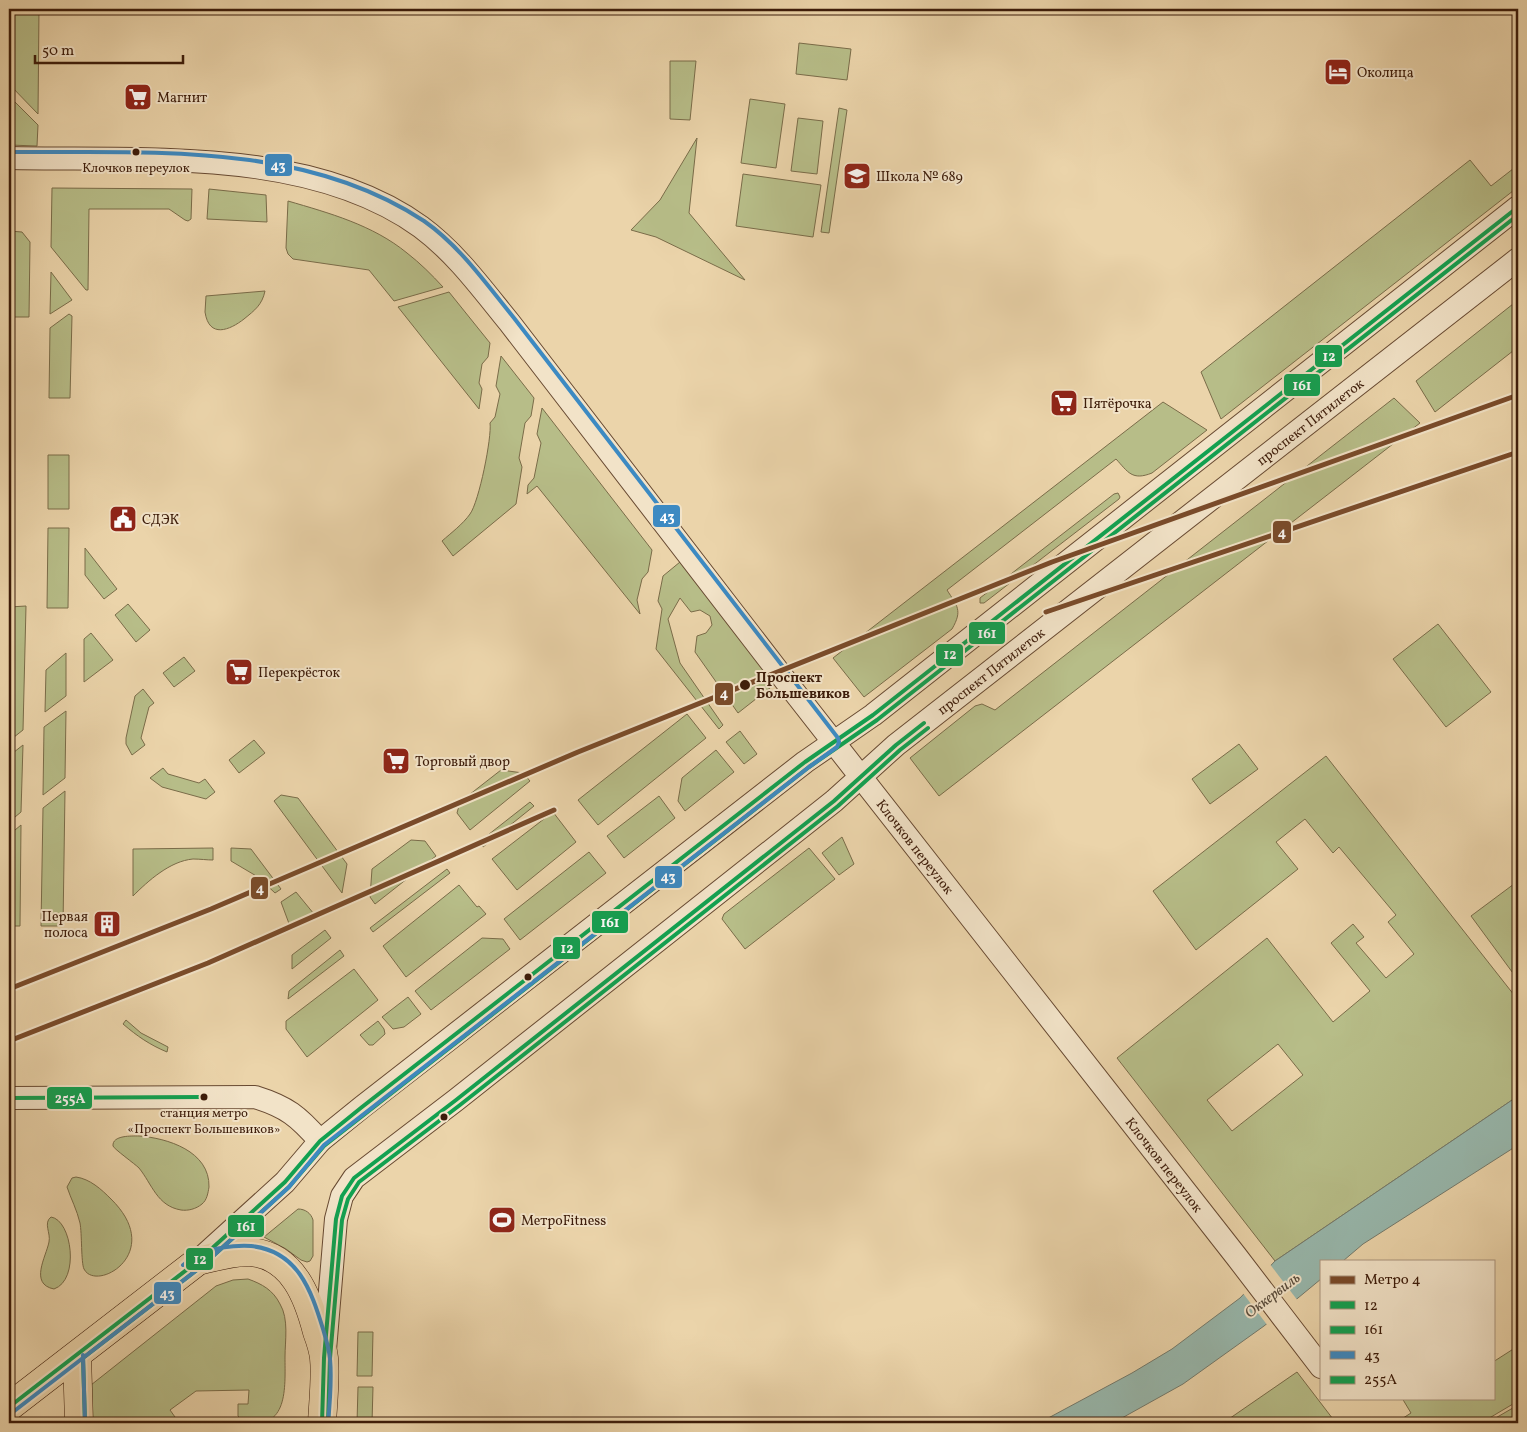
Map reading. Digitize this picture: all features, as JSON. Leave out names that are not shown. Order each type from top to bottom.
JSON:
[{"type":"main road","points":[[9,1407],[198,1261],[233,1252],[252,1252],[271,1257],[285,1267],[297,1279],[306,1295],[324,1358],[322,1423]]},
{"type":"main road","points":[[77,1355],[79,1423]]},
{"type":"main road","points":[[9,1390],[44,1380]]},
{"type":"street","name":"Клочков переулок","points":[[9,158],[201,162],[282,171],[348,188],[368,196],[395,210],[422,228],[447,250],[509,322],[833,742],[1320,1366]]},
{"type":"street","points":[[198,1261],[285,1182],[320,1141],[805,762],[873,715],[1518,207]]},
{"type":"street","name":"проспект Пятилеток","points":[[324,1358],[336,1219],[342,1196],[354,1178],[479,1082],[827,807],[904,739],[1518,259]]},
{"type":"street","points":[[9,1098],[254,1098],[276,1103],[291,1112],[320,1141]]},
{"type":"green space","points":[[9,9],[39,9],[38,114],[9,84]]},
{"type":"green space","points":[[799,43],[851,49],[847,80],[796,74]]},
{"type":"green space","points":[[670,61],[696,61],[690,120],[670,119]]},
{"type":"green space","points":[[9,96],[38,125],[37,146],[9,145]]},
{"type":"green space","points":[[750,99],[785,104],[776,168],[741,163]]},
{"type":"green space","points":[[839,108],[847,110],[829,233],[821,232]]},
{"type":"green space","points":[[798,118],[823,121],[817,174],[791,171]]},
{"type":"green space","points":[[697,138],[689,213],[745,280],[656,237],[631,230],[660,200]]},
{"type":"green space","points":[[1470,160],[1491,186],[1518,165],[1518,187],[1221,419],[1201,372]]},
{"type":"green space","points":[[743,174],[821,185],[813,237],[736,226]]},
{"type":"green space","points":[[52,188],[192,189],[191,219],[185,220],[169,209],[89,209],[88,290],[86,290],[51,247]]},
{"type":"green space","points":[[209,189],[266,195],[267,222],[207,219]]},
{"type":"green space","points":[[288,201],[350,221],[380,235],[412,257],[443,287],[394,301],[369,270],[293,259],[288,254],[286,248]]},
{"type":"green space","points":[[9,231],[22,232],[30,242],[29,317],[9,317]]},
{"type":"green space","points":[[51,272],[72,300],[50,314]]},
{"type":"green space","points":[[265,291],[258,307],[233,326],[221,330],[215,329],[207,321],[205,312],[206,296]]},
{"type":"green space","points":[[449,292],[490,343],[488,357],[482,364],[479,383],[482,389],[479,409],[398,307]]},
{"type":"green space","points":[[1518,300],[1518,347],[1435,412],[1416,381]]},
{"type":"green space","points":[[69,314],[72,316],[70,398],[49,398],[50,328]]},
{"type":"green space","points":[[501,356],[534,398],[531,416],[525,423],[519,458],[522,467],[516,504],[453,556],[442,541],[467,518],[474,507],[487,455],[490,423],[495,417],[500,394],[496,386]]},
{"type":"green space","points":[[1394,398],[1420,423],[939,796],[910,758],[975,706],[982,704],[995,710]]},
{"type":"green space","points":[[1163,402],[1207,430],[1152,473],[1135,476],[1116,459],[947,590],[954,600],[958,613],[952,629],[864,697],[833,658]]},
{"type":"green space","points":[[542,408],[652,550],[648,572],[642,579],[637,600],[640,614],[537,486],[527,494],[528,485],[534,478],[541,443],[537,434]]},
{"type":"green space","points":[[48,455],[69,455],[69,509],[48,509]]},
{"type":"green space","points":[[1118,493],[1119,499],[984,603],[980,603],[980,598],[1114,494]]},
{"type":"green space","points":[[48,528],[69,528],[68,608],[47,608]]},
{"type":"green space","points":[[85,548],[117,589],[104,599],[85,575]]},
{"type":"green space","points":[[680,562],[775,684],[738,713],[695,652],[697,636],[706,633],[712,625],[710,616],[700,610],[691,612],[680,598],[668,619],[680,663],[723,725],[719,729],[656,649],[662,609],[658,601],[663,576]]},
{"type":"green space","points":[[128,604],[150,630],[136,642],[115,615]]},
{"type":"green space","points":[[26,606],[23,730],[9,741],[9,607]]},
{"type":"green space","points":[[1438,624],[1491,692],[1446,727],[1393,659]]},
{"type":"green space","points":[[91,633],[113,660],[84,682],[84,639]]},
{"type":"green space","points":[[66,653],[66,696],[45,712],[46,670]]},
{"type":"green space","points":[[184,657],[195,671],[174,687],[163,673]]},
{"type":"green space","points":[[143,689],[154,703],[149,707],[141,738],[145,745],[132,755],[126,744],[126,738],[135,696]]},
{"type":"green space","points":[[66,711],[65,778],[43,795],[44,727]]},
{"type":"green space","points":[[687,714],[706,738],[598,825],[578,800]]},
{"type":"green space","points":[[740,731],[757,754],[744,764],[726,742]]},
{"type":"green space","points":[[254,740],[265,753],[239,773],[229,760]]},
{"type":"green space","points":[[1239,744],[1258,769],[1210,804],[1192,779]]},
{"type":"green space","points":[[23,745],[21,812],[9,822],[9,756]]},
{"type":"green space","points":[[716,750],[734,772],[685,811],[678,801],[682,778]]},
{"type":"green space","points":[[1326,756],[1518,1000],[1518,1096],[1275,1261],[1117,1058],[1267,938],[1333,1022],[1370,991],[1331,943],[1353,924],[1364,937],[1356,943],[1386,978],[1414,954],[1388,922],[1396,915],[1339,847],[1333,853],[1305,819],[1276,842],[1298,869],[1196,950],[1153,891]],"holes":[[[1278,1044],[1303,1075],[1232,1131],[1207,1100]]]},
{"type":"green space","points":[[163,768],[168,774],[199,783],[205,779],[215,792],[206,799],[162,787],[150,778]]},
{"type":"green space","points":[[501,770],[523,773],[530,781],[470,830],[457,813],[460,802]]},
{"type":"green space","points":[[65,791],[63,926],[41,926],[43,808]]},
{"type":"green space","points":[[281,795],[298,798],[347,864],[342,893],[274,801]]},
{"type":"green space","points":[[659,796],[675,818],[624,858],[607,836]]},
{"type":"green space","points":[[530,802],[534,806],[483,847],[479,842]]},
{"type":"green space","points":[[553,812],[576,842],[517,890],[492,859]]},
{"type":"green space","points":[[21,825],[20,926],[9,926],[9,835]]},
{"type":"green space","points":[[842,837],[854,864],[839,875],[822,853]]},
{"type":"green space","points":[[411,840],[425,841],[436,856],[375,904],[370,897],[372,869]]},
{"type":"green space","points":[[213,848],[213,860],[193,859],[176,864],[153,878],[133,896],[133,849]]},
{"type":"green space","points":[[231,848],[251,849],[281,889],[275,893],[258,877],[231,861]]},
{"type":"green space","points":[[809,848],[835,879],[745,949],[722,919],[724,914]]},
{"type":"green space","points":[[589,852],[606,873],[520,940],[504,919]]},
{"type":"green space","points":[[447,869],[450,873],[373,932],[370,928]]},
{"type":"green space","points":[[1518,881],[1518,980],[1471,916]]},
{"type":"green space","points":[[459,885],[477,907],[479,906],[486,914],[406,977],[383,946]]},
{"type":"green space","points":[[296,892],[314,914],[291,929],[281,902]]},
{"type":"green space","points":[[325,930],[331,938],[292,969],[292,955]]},
{"type":"green space","points":[[482,938],[503,939],[510,949],[431,1010],[415,991]]},
{"type":"green space","points":[[340,950],[344,956],[288,999],[289,991]]},
{"type":"green space","points":[[354,969],[378,1000],[307,1057],[286,1029],[286,1021]]},
{"type":"green space","points":[[408,997],[421,1014],[404,1027],[393,1029],[382,1017]]},
{"type":"green space","points":[[126,1020],[141,1033],[168,1047],[167,1052],[133,1032],[123,1024]]},
{"type":"green space","points":[[378,1021],[385,1034],[373,1045],[369,1045],[360,1035]]},
{"type":"green space","points":[[139,1136],[174,1144],[195,1156],[202,1164],[207,1175],[209,1187],[202,1204],[189,1210],[181,1210],[166,1204],[156,1194],[139,1168],[113,1146],[114,1142],[119,1138]]},
{"type":"green space","points":[[76,1177],[91,1182],[111,1199],[126,1218],[132,1236],[130,1251],[123,1263],[112,1272],[101,1276],[91,1275],[83,1266],[80,1223],[67,1187],[72,1178]]},
{"type":"green space","points":[[298,1209],[307,1212],[313,1220],[313,1256],[307,1262],[264,1237]]},
{"type":"green space","points":[[51,1217],[64,1228],[70,1251],[70,1263],[67,1274],[62,1283],[54,1289],[42,1282],[41,1276],[41,1269],[49,1242],[47,1225]]},
{"type":"green space","points":[[248,1279],[270,1291],[280,1304],[285,1316],[285,1381],[284,1393],[277,1414],[269,1420],[258,1423],[243,1422],[238,1416],[238,1404],[248,1404],[249,1390],[196,1391],[170,1410],[175,1417],[173,1423],[85,1423],[91,1385],[216,1286],[233,1280]]},
{"type":"green space","points":[[358,1332],[373,1332],[372,1376],[357,1376]]},
{"type":"green space","points":[[1518,1346],[1518,1401],[1481,1423],[1402,1423],[1400,1420],[1411,1413],[1403,1400],[1494,1400],[1494,1361]]},
{"type":"green space","points":[[1297,1372],[1336,1423],[1223,1423]]},
{"type":"green space","points":[[358,1387],[373,1387],[372,1423],[357,1423]]},
{"type":"green space","points":[[1518,1405],[1518,1423],[1487,1423]]},
{"type":"water","name":"Оккервиль","points":[[1518,1096],[1518,1145],[1363,1244],[1344,1260],[1320,1260],[1320,1280],[1264,1326],[1183,1384],[1113,1423],[1039,1423],[1132,1373],[1172,1349],[1240,1298],[1275,1261]]},
{"type":"pier","points":[[1269,1263],[1298,1301],[1268,1326],[1242,1292]]},
{"type":"metro line","name":"4","points":[[9,989],[211,909],[578,752],[1052,562],[1518,395]]},
{"type":"metro line","name":"4","points":[[1046,612],[1518,452]]},
{"type":"metro line","name":"4","points":[[9,1041],[208,963],[554,810]]},
{"type":"transit line","name":"43","points":[[9,152],[169,153],[223,157],[276,164],[328,177],[377,195],[424,221],[449,242],[483,279],[838,738],[839,742],[837,747],[324,1145],[289,1187],[202,1266],[13,1412]]},
{"type":"transit line","name":"12","points":[[9,1407],[198,1261],[285,1182],[320,1141],[362,1107],[805,762],[873,715],[1518,207]]},
{"type":"transit line","name":"161","points":[[85,1423],[83,1358],[202,1266],[289,1187],[324,1146],[809,767],[877,720],[1518,215]]},
{"type":"transit line","name":"12","points":[[322,1423],[324,1358],[336,1219],[342,1196],[354,1178],[456,1100],[834,801],[896,745],[924,723]]},
{"type":"transit line","name":"161","points":[[328,1423],[330,1358],[342,1220],[348,1199],[359,1182],[460,1105],[838,806],[900,750],[928,728]]},
{"type":"transit line","name":"255А","points":[[9,1098],[205,1097]]},
{"type":"transit line","name":"43","points":[[183,1265],[201,1253],[222,1248],[244,1246],[267,1249],[291,1264],[300,1275],[313,1300],[328,1347],[331,1375],[328,1423]]},
{"type":"transit line","name":"43","points":[[83,1355],[85,1423]]},
{"type":"place","name":"Околица","points":[[1338,72]]},
{"type":"place","name":"Магнит","points":[[138,97]]},
{"type":"place","name":"Клочков переулок","points":[[136,152]]},
{"type":"place","name":"Школа № 689","points":[[857,176]]},
{"type":"place","name":"Пятёрочка","points":[[1064,403]]},
{"type":"place","name":"СДЭК","points":[[123,519]]},
{"type":"place","name":"Перекрёсток","points":[[239,672]]},
{"type":"place","name":"Проспект Большевиков","points":[[745,685]]},
{"type":"place","name":"Торговый двор","points":[[396,761]]},
{"type":"place","name":"Первая полоса","points":[[107,924]]},
{"type":"place","name":"станция метро «Проспект Большевиков»","points":[[204,1097]]},
{"type":"place","name":"МетроFitness","points":[[502,1220]]}]
